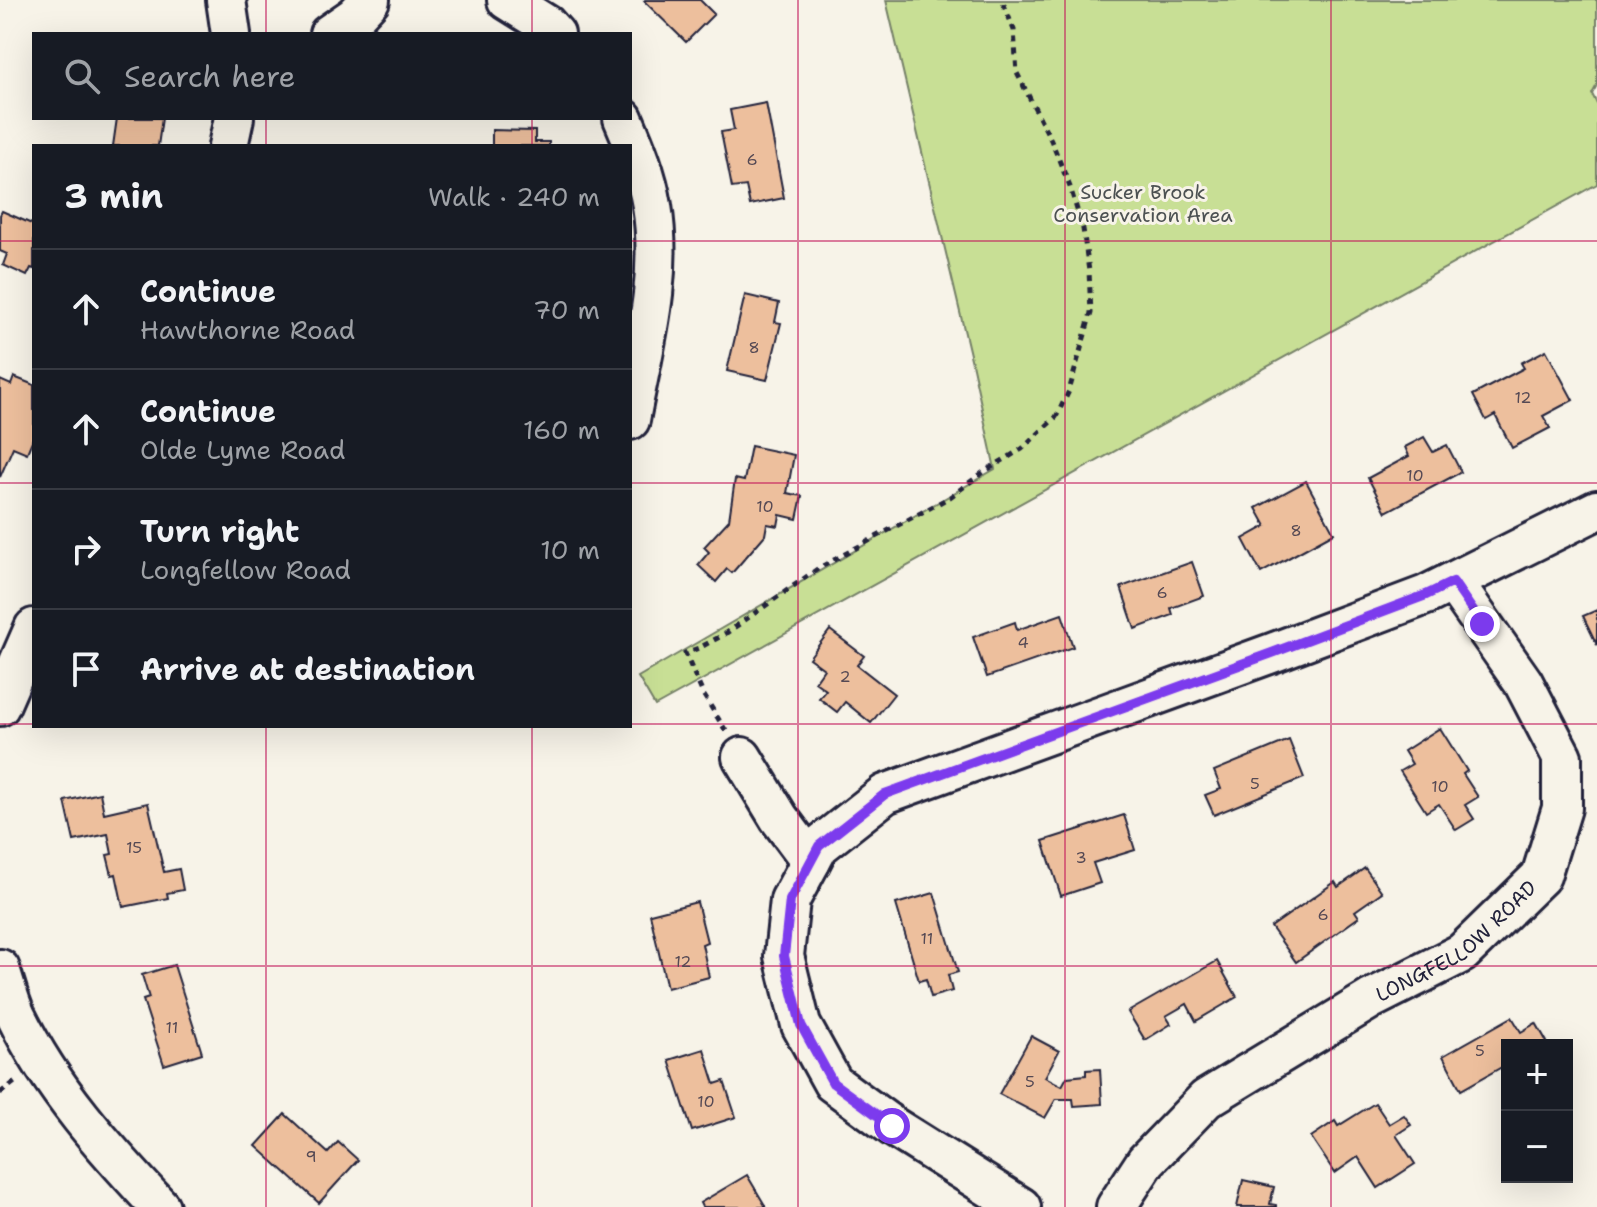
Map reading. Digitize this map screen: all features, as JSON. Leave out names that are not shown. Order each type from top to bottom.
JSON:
[{"type":"street","points":[[226,0],[231,32]]},
{"type":"street","points":[[332,32],[355,16],[370,0]]},
{"type":"street","points":[[507,0],[553,32]]},
{"type":"street","points":[[228,144],[234,120]]},
{"type":"street","points":[[624,120],[646,179],[655,229],[654,289],[632,410]]},
{"type":"street","points":[[1021,1207],[892,1126],[833,1083],[801,1025],[784,956],[790,900],[819,846],[885,794],[1426,595],[1597,510]]},
{"type":"street","name":"LONGFELLOW ROAD","points":[[1116,1207],[1146,1161],[1206,1099],[1371,999],[1462,953],[1541,876],[1562,808],[1562,757],[1523,682],[1453,582]]},
{"type":"street","points":[[0,706],[32,633]]},
{"type":"street","points":[[742,757],[779,818],[811,861]]},
{"type":"street","points":[[0,969],[15,1014],[53,1081],[111,1154],[160,1207]]},
{"type":"path","points":[[742,757],[703,694],[685,653],[725,634],[819,568],[950,497],[1022,449],[1056,417],[1069,391],[1091,313],[1083,229],[1051,140],[1017,73],[1014,30],[1002,0]]},
{"type":"green space","name":"Sucker Brook Conservation Area","points":[[886,0],[1597,0],[1597,85],[1592,94],[1597,104],[1597,184],[655,706],[638,677],[995,469]]},
{"type":"building","points":[[645,0],[700,0],[714,14],[686,42]]},
{"type":"building","points":[[766,103],[784,198],[750,205],[746,186],[732,188],[721,132],[734,130],[730,110]]},
{"type":"building","points":[[117,120],[162,120],[158,144],[113,144]]},
{"type":"building","points":[[492,130],[535,131],[535,142],[549,142],[549,144],[492,144]]},
{"type":"building","points":[[2,211],[32,224],[32,268],[27,276],[3,265],[7,254],[0,251]]},
{"type":"building","points":[[745,295],[779,303],[775,322],[781,323],[767,380],[727,371]]},
{"type":"building","points":[[1546,350],[1573,400],[1543,416],[1550,428],[1512,448],[1495,415],[1486,420],[1473,395],[1524,368],[1521,363]]},
{"type":"building","points":[[14,377],[32,384],[32,441],[27,453],[13,447],[0,477],[0,380],[11,385]]},
{"type":"building","points":[[1424,437],[1433,452],[1447,445],[1461,472],[1386,512],[1368,478],[1409,456],[1405,447]]},
{"type":"building","points":[[751,446],[794,455],[787,493],[802,496],[797,519],[780,515],[778,526],[767,524],[765,535],[732,573],[727,569],[716,582],[698,565],[709,552],[704,547],[729,520],[735,479],[744,481]]},
{"type":"building","points":[[1306,481],[1334,533],[1261,573],[1243,539],[1266,526],[1256,508]]},
{"type":"building","points":[[1192,562],[1204,596],[1171,608],[1173,615],[1135,629],[1121,587]]},
{"type":"building","points":[[1597,610],[1597,645],[1583,616]]},
{"type":"building","points":[[1062,614],[1073,647],[987,677],[973,637],[1015,622],[1017,630]]},
{"type":"building","points":[[830,630],[864,656],[857,665],[894,694],[871,723],[845,702],[837,712],[819,698],[826,690],[815,682],[824,669],[809,658]]},
{"type":"building","points":[[1440,728],[1467,771],[1463,774],[1478,797],[1465,805],[1474,819],[1456,830],[1439,804],[1426,812],[1400,771],[1412,764],[1404,751]]},
{"type":"building","points":[[1289,740],[1304,778],[1214,815],[1205,795],[1221,789],[1214,771]]},
{"type":"building","points":[[100,793],[104,813],[148,803],[164,872],[179,869],[183,890],[167,893],[168,898],[123,907],[116,874],[112,875],[107,855],[112,854],[108,834],[74,841],[65,801]]},
{"type":"building","points":[[1124,815],[1135,850],[1093,863],[1100,883],[1061,896],[1043,841]]},
{"type":"building","points":[[1365,868],[1382,892],[1355,911],[1359,917],[1296,962],[1271,927],[1335,882],[1338,887]]},
{"type":"building","points":[[934,893],[958,972],[948,975],[952,991],[931,997],[926,979],[919,981],[896,904]]},
{"type":"building","points":[[697,902],[707,942],[702,944],[709,977],[667,988],[650,914]]},
{"type":"building","points":[[1217,961],[1237,997],[1196,1021],[1187,1004],[1166,1016],[1171,1024],[1145,1040],[1128,1012]]},
{"type":"building","points":[[174,965],[202,1053],[164,1065],[143,1000],[149,998],[142,975]]},
{"type":"building","points":[[1512,1017],[1521,1032],[1536,1023],[1545,1039],[1501,1039],[1501,1067],[1461,1090],[1443,1056]]},
{"type":"building","points":[[1031,1036],[1059,1051],[1045,1077],[1062,1086],[1067,1077],[1086,1075],[1086,1070],[1100,1069],[1102,1104],[1074,1106],[1073,1099],[1056,1099],[1045,1118],[999,1094]]},
{"type":"building","points":[[704,1049],[715,1084],[724,1081],[736,1117],[692,1131],[669,1060]]},
{"type":"building","points":[[1375,1103],[1389,1124],[1404,1115],[1411,1125],[1396,1135],[1415,1164],[1378,1188],[1358,1157],[1335,1173],[1311,1137],[1335,1121],[1338,1126]]},
{"type":"building","points":[[285,1114],[328,1153],[338,1142],[358,1160],[319,1203],[256,1146]]},
{"type":"building","points":[[747,1175],[766,1207],[702,1207],[700,1203]]},
{"type":"building","points":[[1243,1180],[1274,1187],[1270,1204],[1276,1207],[1237,1207]]},
{"type":"route","points":[[892,1126],[833,1083],[801,1025],[784,956],[790,900],[819,846],[885,794],[1272,653],[1453,582],[1482,624]]}]
